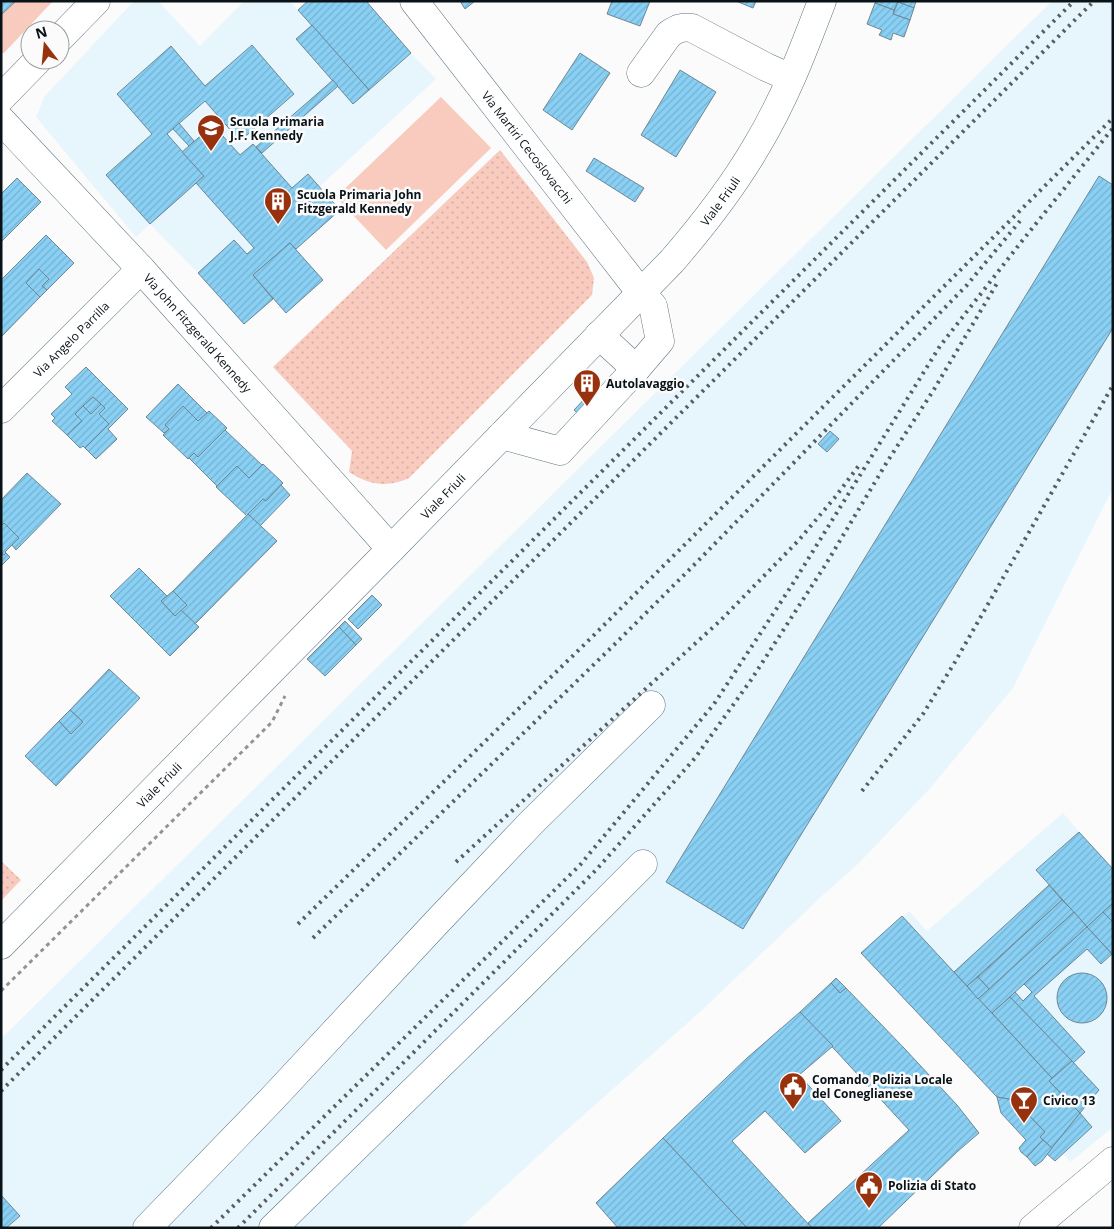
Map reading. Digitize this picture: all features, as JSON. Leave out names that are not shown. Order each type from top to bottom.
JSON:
[{"type":"street","points":[[70,28],[96,1]]},
{"type":"street","name":"Via Martiri Cecoslovacchi","points":[[414,1],[653,306],[660,341],[636,369]]},
{"type":"street","name":"Viale Friuli","points":[[1,945],[391,549],[672,261],[693,237],[738,176],[765,131],[792,78],[822,1]]},
{"type":"street","points":[[641,73],[669,34],[684,26],[692,28],[766,67],[792,78]]},
{"type":"street","points":[[1,98],[28,70]]},
{"type":"street","name":"Via John Fitzgerald Kennedy","points":[[1,120],[141,269],[391,549]]},
{"type":"street","name":"Via Angelo Parrilla","points":[[1,409],[141,269]]},
{"type":"street","points":[[502,435],[560,451],[636,369],[599,335]]},
{"type":"street","points":[[147,1228],[272,1099],[511,844],[651,705]]},
{"type":"street","points":[[273,1228],[511,996],[643,864]]},
{"type":"street","points":[[1033,1228],[1113,1161]]},
{"type":"path","points":[[1,990],[272,722],[287,691]]},
{"type":"shaded area","points":[[16,1],[53,1],[35,20],[20,20],[20,36],[4,53],[1,53],[1,15]]},
{"type":"shaded area","name":"Scuola Primaria J.F. Kennedy","points":[[134,1],[158,1],[200,46],[244,1],[290,1],[298,10],[308,1],[366,1],[436,79],[319,187],[340,210],[297,249],[323,280],[286,313],[273,299],[244,324],[150,224],[136,237],[36,117],[45,96]]},
{"type":"shaded area","points":[[1052,1],[1113,1],[1113,488],[1013,688],[932,786],[860,862],[702,1010],[552,1143],[460,1228],[1,1228],[1,1039]]},
{"type":"shaded area","points":[[441,97],[491,148],[386,250],[336,197]]},
{"type":"shaded area","points":[[500,150],[587,262],[594,278],[592,295],[409,478],[386,484],[364,480],[349,472],[352,451],[273,367]]},
{"type":"shaded area","points":[[1063,813],[1113,869],[1113,1127],[1073,1160],[1070,1161],[1063,1154],[1055,1161],[1047,1154],[1052,1148],[1040,1137],[1014,1100],[997,1097],[861,953],[909,911],[927,931]]},
{"type":"shaded area","points":[[1,861],[21,880],[1,901]]},
{"type":"building","points":[[1,1],[16,1],[1,15]]},
{"type":"building","points":[[308,1],[366,1],[411,53],[369,90],[298,10]]},
{"type":"building","points":[[460,1],[475,1],[465,9]]},
{"type":"building","points":[[612,1],[650,1],[640,26],[607,14]]},
{"type":"building","points":[[736,1],[756,1],[753,8]]},
{"type":"building","points":[[876,1],[916,1],[914,8],[898,2],[894,10],[875,3]]},
{"type":"building","points":[[898,2],[914,8],[910,20],[893,14]]},
{"type":"building","points":[[875,3],[894,10],[893,14],[910,20],[904,37],[893,33],[891,40],[879,35],[882,30],[867,24]]},
{"type":"building","points":[[312,25],[369,90],[353,104],[296,39]]},
{"type":"building","points":[[252,45],[294,94],[240,141],[205,101],[167,134],[204,176],[150,224],[106,175],[152,134],[117,94],[171,46],[205,86]]},
{"type":"building","points":[[580,53],[610,73],[572,130],[543,110]]},
{"type":"building","points":[[680,70],[716,92],[676,157],[641,135]]},
{"type":"building","points":[[333,80],[338,86],[262,153],[256,147]]},
{"type":"building","points":[[179,123],[194,141],[189,146],[173,129]]},
{"type":"building","name":"Scuola Primaria John Fitzgerald Kennedy","points":[[213,125],[240,155],[253,144],[292,188],[308,174],[340,210],[296,249],[290,243],[253,275],[273,299],[244,324],[198,273],[234,240],[247,254],[254,248],[196,183],[204,176],[182,152]]},
{"type":"building","points":[[594,158],[644,188],[635,202],[586,171]]},
{"type":"building","points":[[1099,176],[1113,185],[1113,328],[743,929],[666,882]]},
{"type":"building","points":[[17,178],[41,202],[1,242],[1,194]]},
{"type":"building","points":[[46,235],[74,263],[47,290],[42,286],[49,279],[39,269],[26,283],[40,297],[1,337],[1,280]]},
{"type":"building","points":[[290,243],[323,280],[286,313],[253,275]]},
{"type":"building","points":[[39,269],[49,279],[42,286],[47,290],[40,297],[26,283]]},
{"type":"building","points":[[86,367],[128,409],[108,429],[117,439],[96,459],[85,448],[109,424],[99,414],[105,408],[93,397],[75,414],[82,421],[67,435],[52,421],[55,418],[51,414],[72,394],[65,387]]},
{"type":"building","points":[[178,384],[207,413],[198,421],[183,406],[165,425],[169,429],[164,433],[146,417]]},
{"type":"building","name":"Autolavaggio","points":[[590,393],[601,404],[585,420],[574,410]]},
{"type":"building","points":[[93,397],[101,404],[91,414],[83,406]]},
{"type":"building","points":[[101,404],[105,408],[99,414],[109,424],[85,448],[83,446],[80,448],[67,435],[82,421],[75,414],[83,406],[91,414]]},
{"type":"building","points":[[183,406],[198,421],[209,411],[227,428],[198,457],[194,453],[188,459],[163,435],[169,429],[165,425]]},
{"type":"building","points":[[225,430],[262,465],[249,478],[237,466],[217,486],[189,458],[194,453],[198,457]]},
{"type":"building","points":[[830,431],[839,439],[827,452],[818,444]]},
{"type":"building","points":[[263,464],[283,483],[266,501],[263,499],[247,516],[216,487],[237,466],[249,478]]},
{"type":"building","points":[[27,473],[61,504],[16,550],[12,545],[19,538],[4,523],[1,526],[1,500]]},
{"type":"building","points":[[281,485],[290,495],[260,526],[248,514],[263,499],[266,501]]},
{"type":"building","points":[[248,514],[277,541],[195,624],[181,610],[187,605],[173,591]]},
{"type":"building","points":[[4,523],[19,538],[4,555],[1,553],[1,526]]},
{"type":"building","points":[[1,553],[4,555],[6,553],[10,557],[1,566]]},
{"type":"building","points":[[139,568],[167,596],[161,601],[175,616],[181,610],[199,627],[170,656],[110,596]]},
{"type":"building","points":[[173,591],[187,605],[175,616],[161,601]]},
{"type":"building","points":[[372,595],[382,605],[358,629],[348,619]]},
{"type":"building","points":[[345,621],[362,639],[356,645],[339,627]]},
{"type":"building","points":[[339,627],[356,645],[325,676],[307,659]]},
{"type":"building","points":[[109,669],[140,698],[56,786],[25,756],[59,721],[71,734],[83,722],[70,710]]},
{"type":"building","points":[[70,710],[83,722],[71,734],[59,721]]},
{"type":"building","points":[[1079,832],[1113,869],[1113,903],[1087,927],[1036,870]]},
{"type":"building","points":[[1049,885],[1062,900],[967,986],[954,972]]},
{"type":"building","points":[[1062,900],[1074,912],[989,989],[978,977]]},
{"type":"building","points":[[1113,903],[1113,922],[1103,912]]},
{"type":"building","points":[[1074,912],[1087,927],[992,1013],[978,999]]},
{"type":"building","points":[[1103,912],[1113,922],[1113,955],[1087,927]]},
{"type":"building","points":[[902,916],[1052,1078],[1049,1081],[1080,1113],[1052,1148],[1040,1137],[1045,1132],[1014,1100],[997,1097],[861,953]]},
{"type":"building","points":[[1087,927],[1112,954],[1101,964],[1087,949],[1034,996],[1085,1052],[1073,1063],[1010,997],[1015,992],[1023,1001],[1032,992],[1024,984]]},
{"type":"building","points":[[1082,973],[1096,977],[1103,984],[1107,998],[1103,1012],[1096,1019],[1082,1023],[1068,1019],[1061,1012],[1057,998],[1061,984],[1068,977]]},
{"type":"building","points":[[978,977],[989,989],[978,999],[967,986]]},
{"type":"building","points":[[836,978],[846,988],[840,993],[831,983]]},
{"type":"building","points":[[831,983],[840,993],[846,988],[957,1105],[979,1133],[878,1228],[812,1228],[808,1223],[909,1130],[800,1012]]},
{"type":"building","points":[[1010,997],[1072,1061],[1052,1078],[992,1013]]},
{"type":"building","points":[[800,1012],[833,1046],[799,1075],[841,1121],[805,1153],[765,1111],[732,1141],[812,1228],[747,1228],[663,1138],[747,1058]]},
{"type":"building","points":[[1072,1061],[1099,1090],[1080,1113],[1049,1081]]},
{"type":"building","points":[[997,1097],[1014,1100],[1045,1132],[1040,1137],[1043,1140],[1027,1157],[1019,1148],[1026,1140],[1001,1113]]},
{"type":"building","points":[[1080,1113],[1092,1127],[1055,1161],[1047,1154]]},
{"type":"building","points":[[663,1138],[747,1228],[618,1228],[596,1203]]},
{"type":"building","points":[[1043,1140],[1052,1148],[1042,1161],[1035,1166],[1027,1157]]},
{"type":"building","points":[[1,1195],[20,1216],[6,1228],[1,1228]]},
{"type":"railway","points":[[1,1070],[1074,1]]},
{"type":"railway","points":[[1,1091],[1094,1]]},
{"type":"railway","points":[[298,924],[592,637],[1113,118]]},
{"type":"railway","points":[[211,1228],[580,865],[714,704],[792,585],[940,346],[1113,128]]},
{"type":"railway","points":[[313,938],[697,562],[967,285],[1020,221]]},
{"type":"railway","points":[[238,1228],[597,869],[695,758],[751,680],[826,564],[999,280]]},
{"type":"railway","points":[[862,791],[923,714],[955,662],[1113,385]]},
{"type":"railway","points":[[456,862],[721,620],[799,540],[860,464]]},
{"type":"place","name":"Scuola Primaria J.F. Kennedy","points":[[211,152]]},
{"type":"place","name":"Scuola Primaria John Fitzgerald Kennedy","points":[[278,225]]},
{"type":"place","name":"Autolavaggio","points":[[587,407]]},
{"type":"place","name":"Comando Polizia Locale del Coneglianese","points":[[793,1110]]},
{"type":"place","name":"Civico 13","points":[[1024,1124]]},
{"type":"place","name":"Polizia di Stato","points":[[869,1209]]}]
